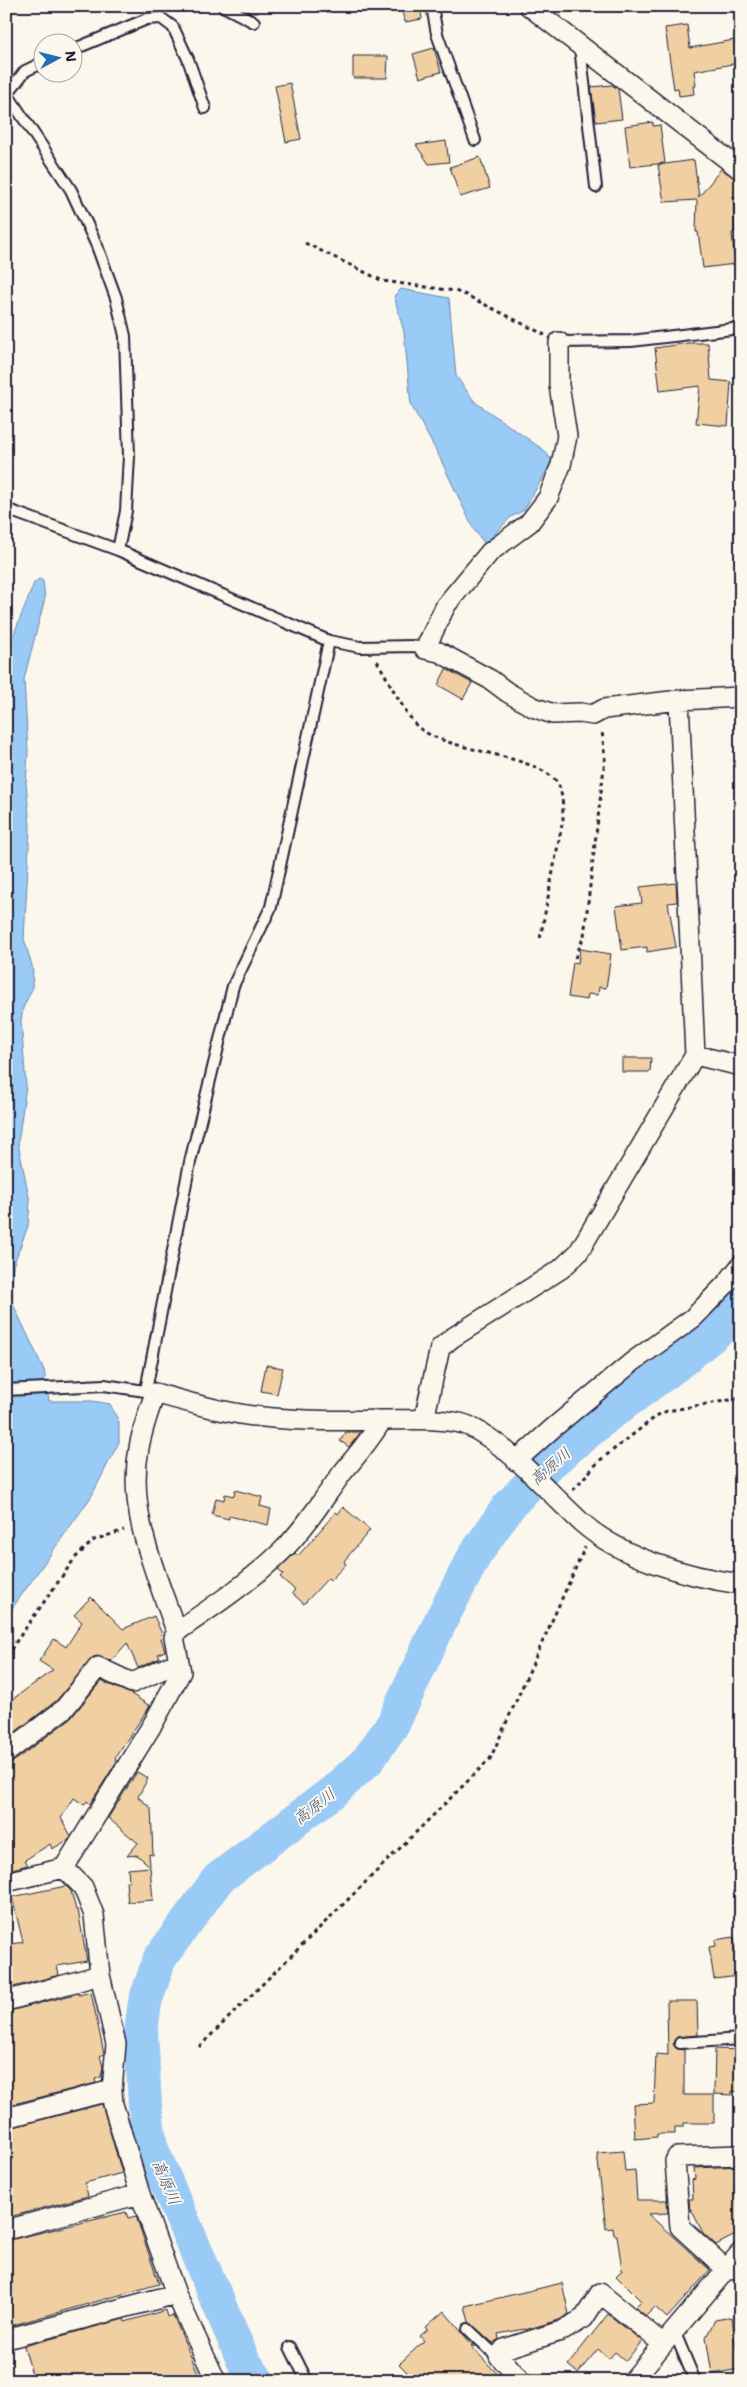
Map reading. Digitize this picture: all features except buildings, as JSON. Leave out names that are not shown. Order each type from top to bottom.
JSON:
[{"type":"street","points":[[529,6],[741,170]]},
{"type":"street","points":[[559,342],[559,384],[568,436],[561,465],[548,498],[529,523],[490,552],[464,583],[446,606],[425,649],[439,652],[533,707],[553,714],[580,713],[593,716],[604,709],[679,700],[741,698]]},
{"type":"street","points":[[424,1419],[440,1348],[452,1338],[561,1270],[578,1253],[695,1055],[679,700]]},
{"type":"street","points":[[695,1055],[741,1066]]},
{"type":"street","points":[[516,1461],[552,1428],[631,1363],[693,1318],[741,1265]]},
{"type":"street","points":[[179,1630],[174,1625],[144,1540],[138,1508],[136,1486],[139,1448],[150,1391],[225,1412],[273,1418],[424,1419],[467,1425],[502,1447],[583,1524],[644,1560],[707,1580],[741,1584]]},
{"type":"street","points":[[6,1882],[64,1868],[154,1722],[181,1672],[174,1637],[179,1630],[216,1605],[282,1551],[311,1519],[344,1471],[365,1447],[382,1420]]},
{"type":"street","points":[[6,1753],[64,1709],[98,1667],[132,1683],[179,1662]]},
{"type":"street","points":[[64,1868],[83,1887],[94,1915],[100,1974],[116,2044],[112,2090],[113,2104],[140,2194],[176,2294],[211,2379]]},
{"type":"street","points":[[6,2001],[100,1974]]},
{"type":"street","points":[[6,2118],[112,2090]]},
{"type":"street","points":[[734,2270],[680,2227],[675,2161],[677,2157],[741,2155]]},
{"type":"street","points":[[6,2230],[140,2194]]},
{"type":"street","points":[[632,2381],[734,2270],[741,2252]]},
{"type":"street","points":[[521,2381],[499,2356],[504,2349],[564,2330],[584,2318],[600,2293],[669,2339]]},
{"type":"street","points":[[6,2339],[176,2294]]},
{"type":"lane","points":[[223,6],[254,22]]},
{"type":"lane","points":[[432,6],[437,34],[475,140]]},
{"type":"lane","points":[[82,46],[147,19],[161,18],[173,27],[188,60],[205,108]]},
{"type":"lane","points":[[580,46],[596,187]]},
{"type":"lane","points":[[32,68],[25,71],[7,92],[71,190],[98,246],[116,298],[125,336],[129,456],[126,511],[118,550]]},
{"type":"lane","points":[[559,342],[631,341],[741,328]]},
{"type":"lane","points":[[6,509],[118,550],[329,641],[369,647],[414,646],[425,649]]},
{"type":"lane","points":[[6,1390],[104,1385],[150,1391],[190,1162],[233,986],[271,907],[329,641]]},
{"type":"lane","points":[[680,2043],[741,2039]]},
{"type":"lane","points":[[468,2329],[499,2356]]},
{"type":"lane","points":[[669,2339],[695,2381]]},
{"type":"lane","points":[[290,2348],[307,2381]]},
{"type":"path","points":[[305,243],[383,282],[455,291],[466,295],[559,342]]},
{"type":"path","points":[[369,647],[418,726],[436,737],[542,770],[559,784],[564,819],[540,939]]},
{"type":"path","points":[[575,958],[584,936],[605,759],[602,729],[593,716]]},
{"type":"path","points":[[561,1503],[599,1461],[658,1415],[667,1411],[741,1398]]},
{"type":"path","points":[[6,1656],[75,1558],[94,1540],[123,1531],[138,1508]]},
{"type":"path","points":[[199,2047],[490,1759],[585,1546]]},
{"type":"water","points":[[401,289],[449,298],[456,376],[475,402],[545,451],[552,461],[524,510],[511,517],[485,544],[474,530],[439,456],[411,405],[404,332],[394,296]]},
{"type":"water","points":[[39,579],[43,581],[45,598],[24,679],[28,752],[26,783],[30,827],[24,939],[33,969],[32,989],[23,1008],[21,1021],[26,1086],[18,1143],[30,1202],[28,1226],[13,1266],[12,1302],[44,1370],[49,1401],[92,1401],[110,1404],[119,1422],[119,1442],[91,1497],[6,1617],[6,846],[12,811],[6,791],[6,745],[11,732],[8,664],[12,639],[34,583]]},
{"type":"waterway","name":"高原川","points":[[258,2381],[244,2362],[151,2147],[145,2106],[141,2031],[145,2002],[160,1958],[218,1879],[334,1791],[368,1760],[393,1724],[442,1618],[475,1555],[508,1507],[545,1467],[607,1416],[683,1360],[720,1329],[741,1307]]}]
